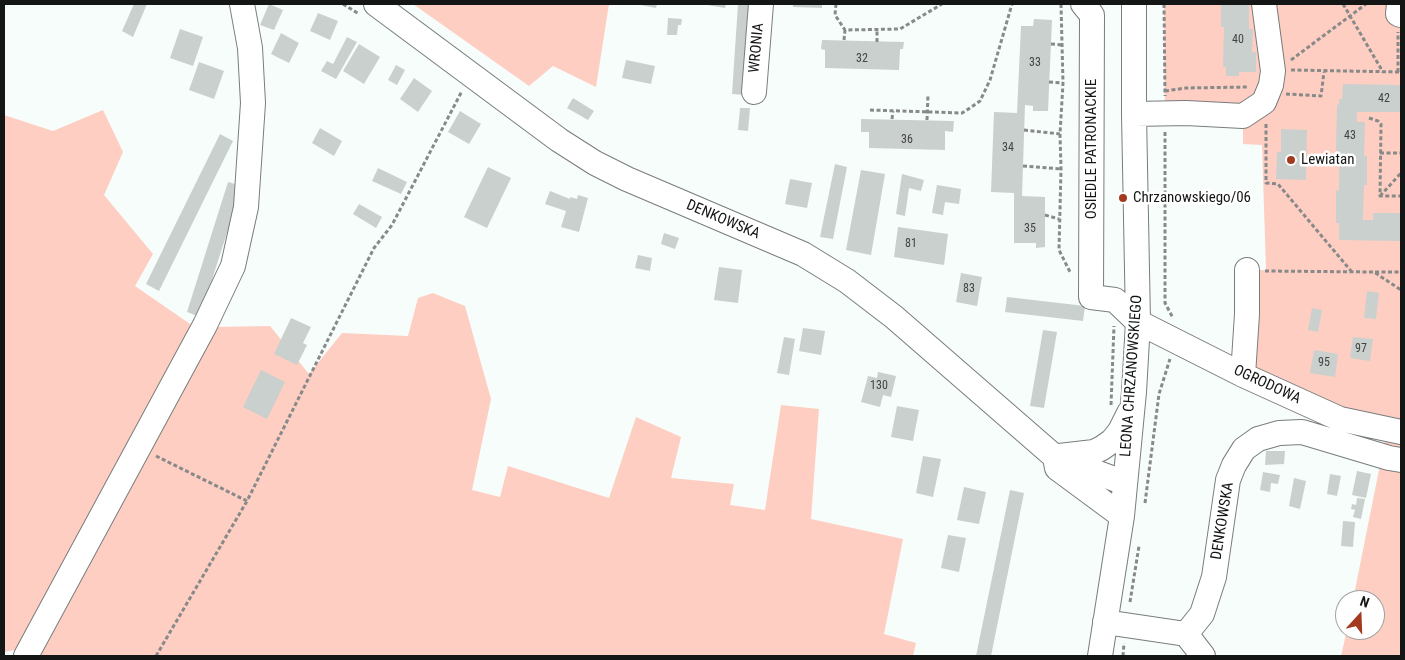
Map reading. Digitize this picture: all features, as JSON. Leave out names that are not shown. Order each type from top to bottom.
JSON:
[{"type":"street","points":[[26,656],[205,325],[233,266],[246,207],[254,104],[250,48],[242,4]]},
{"type":"street","name":"DENKOWSKA","points":[[376,4],[559,140],[594,163],[803,254],[848,281],[894,317],[1055,457],[1124,483]]},
{"type":"street","name":"WRONIA","points":[[754,92],[761,4]]},
{"type":"street","name":"OSIEDLE PATRONACKIE","points":[[1083,4],[1092,15],[1091,297],[1115,300]]},
{"type":"street","name":"LEONA CHRZANOWSKIEGO","points":[[1100,656],[1116,624],[1133,514],[1124,483],[1121,408],[1138,322],[1134,4]]},
{"type":"street","points":[[1134,114],[1165,102],[1186,112],[1244,116],[1274,94],[1273,71],[1264,4]]},
{"type":"street","points":[[1244,375],[1247,270]]},
{"type":"street","name":"OGRODOWA","points":[[1115,300],[1138,322],[1244,375],[1340,419],[1401,432]]},
{"type":"street","points":[[1055,457],[1094,452],[1102,448],[1120,431],[1121,408]]},
{"type":"street","name":"DENKOWSKA","points":[[1186,634],[1202,614],[1214,577],[1228,480],[1234,465],[1244,449],[1258,439],[1279,433],[1302,432],[1388,458],[1401,460]]},
{"type":"street","name":"DENKOWSKA","points":[[1055,457],[1057,468],[1133,514]]},
{"type":"street","points":[[1116,624],[1186,634],[1203,656]]},
{"type":"path","points":[[836,4],[835,14],[845,30],[844,40]]},
{"type":"path","points":[[845,30],[900,29],[942,4]]},
{"type":"path","points":[[870,110],[962,113],[980,101],[990,80],[1012,4]]},
{"type":"path","points":[[1061,4],[1063,83],[1060,134],[1059,250],[1072,277]]},
{"type":"path","points":[[1133,514],[1159,394],[1174,340],[1174,319],[1165,303],[1164,294],[1164,4]]},
{"type":"path","points":[[1343,4],[1383,72]]},
{"type":"path","points":[[1285,65],[1366,4]]},
{"type":"path","points":[[1289,70],[1400,72],[1399,11]]},
{"type":"path","points":[[876,42],[878,29]]},
{"type":"path","points":[[1051,44],[1062,44]]},
{"type":"path","points":[[1165,102],[1186,88],[1242,88],[1274,94],[1321,96],[1324,72]]},
{"type":"path","points":[[156,656],[247,502],[374,248],[392,225],[464,87],[472,76]]},
{"type":"path","points":[[1049,82],[1063,83]]},
{"type":"path","points":[[1274,94],[1266,109],[1266,183],[1278,184],[1351,271]]},
{"type":"path","points":[[927,120],[928,95]]},
{"type":"path","points":[[892,119],[893,111]]},
{"type":"path","points":[[1368,118],[1378,120],[1381,124],[1380,196]]},
{"type":"path","points":[[1024,130],[1060,134]]},
{"type":"path","points":[[1380,153],[1401,153]]},
{"type":"path","points":[[1023,166],[1061,169]]},
{"type":"path","points":[[1380,196],[1401,173]]},
{"type":"path","points":[[1380,196],[1401,196]]},
{"type":"path","points":[[1045,215],[1059,219]]},
{"type":"path","points":[[1247,270],[1401,272]]},
{"type":"path","points":[[1374,272],[1401,290]]},
{"type":"path","points":[[1115,300],[1121,408]]},
{"type":"path","points":[[139,448],[247,502]]},
{"type":"path","points":[[1123,656],[1116,624],[1139,542]]},
{"type":"shaded area","points":[[413,4],[609,4],[596,87],[553,66],[529,86]]},
{"type":"shaded area","points":[[1164,4],[1401,4],[1401,656],[1341,656],[1345,640],[1385,640],[1385,590],[1355,590],[1387,430],[1243,375],[1247,270],[1266,270],[1262,145],[1243,144],[1243,117],[1165,114]]},
{"type":"shaded area","points":[[103,110],[123,152],[104,195],[153,254],[135,286],[193,326],[27,643],[15,650],[4,652],[4,115],[53,131]]},
{"type":"shaded area","points":[[433,293],[465,306],[491,399],[472,490],[500,497],[508,466],[609,498],[636,417],[681,437],[671,478],[734,484],[730,505],[765,510],[781,405],[819,409],[811,519],[903,539],[884,634],[916,643],[913,656],[41,656],[42,649],[215,327],[270,326],[309,374],[342,333],[408,336],[418,298]]},
{"type":"building","points":[[134,4],[147,4],[133,37],[122,31]]},
{"type":"building","points":[[269,4],[283,10],[274,30],[260,25]]},
{"type":"building","points":[[635,4],[657,4],[656,8]]},
{"type":"building","points":[[701,4],[726,4],[725,8]]},
{"type":"building","points":[[738,4],[751,4],[745,95],[732,94]]},
{"type":"building","points":[[793,4],[822,4],[822,8],[793,7]]},
{"type":"building","points":[[1221,4],[1249,4],[1249,29],[1253,29],[1252,52],[1256,52],[1256,72],[1239,72],[1239,76],[1226,76],[1226,67],[1223,67],[1224,27],[1221,27]]},
{"type":"building","points":[[318,13],[338,21],[330,40],[310,31]]},
{"type":"building","points":[[668,18],[682,19],[681,25],[678,25],[677,35],[667,35]]},
{"type":"building","points":[[1034,19],[1052,20],[1048,111],[1033,111],[1033,106],[1025,105],[1022,196],[1045,197],[1045,247],[1036,248],[1036,243],[1014,243],[1014,193],[991,192],[994,112],[1017,113],[1021,26],[1033,26]]},
{"type":"building","points":[[180,29],[203,37],[193,66],[170,58]]},
{"type":"building","points":[[281,33],[299,43],[289,63],[271,54]]},
{"type":"building","points":[[347,37],[357,42],[336,79],[321,71],[327,61],[333,64]]},
{"type":"building","points":[[822,40],[904,42],[903,49],[900,49],[899,70],[825,68],[825,50],[821,49]]},
{"type":"building","points":[[359,44],[380,57],[364,84],[343,71]]},
{"type":"building","points":[[626,60],[655,66],[651,84],[622,78]]},
{"type":"building","points":[[199,62],[224,71],[214,99],[189,90]]},
{"type":"building","points":[[396,65],[405,70],[397,85],[388,80]]},
{"type":"building","points":[[414,78],[432,91],[418,112],[400,99]]},
{"type":"building","points":[[1343,84],[1401,85],[1401,112],[1357,112],[1357,122],[1365,122],[1364,156],[1367,156],[1367,185],[1364,185],[1363,220],[1373,220],[1373,213],[1401,213],[1401,241],[1339,240],[1339,223],[1336,223],[1336,191],[1339,190],[1339,151],[1336,151],[1337,104],[1339,105],[1339,99],[1342,99]]},
{"type":"building","points":[[573,98],[594,111],[588,120],[567,108]]},
{"type":"building","points":[[740,108],[750,108],[748,131],[738,130]]},
{"type":"building","points":[[460,111],[481,124],[469,144],[448,132]]},
{"type":"building","points":[[861,119],[954,121],[953,132],[945,131],[945,150],[869,148],[869,132],[861,132]]},
{"type":"building","points":[[320,128],[342,141],[334,156],[312,143]]},
{"type":"building","points":[[1281,129],[1307,130],[1306,180],[1276,179],[1277,152],[1281,152]]},
{"type":"building","points":[[220,134],[233,141],[159,291],[146,284]]},
{"type":"building","points":[[835,164],[847,167],[833,239],[820,237]]},
{"type":"building","points":[[488,167],[511,178],[487,228],[464,217]]},
{"type":"building","points":[[378,168],[407,182],[401,194],[372,181]]},
{"type":"building","points":[[861,170],[885,174],[871,255],[846,250]]},
{"type":"building","points":[[902,174],[924,180],[921,191],[909,188],[905,216],[896,214]]},
{"type":"building","points":[[790,179],[812,183],[807,208],[785,204]]},
{"type":"building","points":[[228,182],[242,186],[200,317],[187,312]]},
{"type":"building","points":[[937,185],[961,189],[959,204],[945,202],[943,215],[932,213]]},
{"type":"building","points":[[550,191],[570,199],[570,197],[577,199],[578,195],[588,198],[579,232],[561,227],[566,211],[545,204]]},
{"type":"building","points":[[359,204],[382,217],[376,228],[353,214]]},
{"type":"building","points":[[898,227],[948,234],[944,265],[894,257]]},
{"type":"building","points":[[664,233],[679,238],[675,249],[661,244]]},
{"type":"building","points":[[638,255],[652,258],[650,271],[635,268]]},
{"type":"building","points":[[719,267],[742,270],[738,303],[714,300]]},
{"type":"building","points":[[961,273],[982,277],[977,306],[956,302]]},
{"type":"building","points":[[1367,291],[1379,293],[1376,319],[1364,318]]},
{"type":"building","points":[[1007,297],[1085,306],[1083,321],[1005,312]]},
{"type":"building","points":[[1312,308],[1322,310],[1318,332],[1308,330]]},
{"type":"building","points":[[291,318],[311,327],[303,343],[307,345],[297,365],[274,354]]},
{"type":"building","points":[[803,328],[825,331],[821,355],[799,351]]},
{"type":"building","points":[[1043,330],[1057,332],[1044,408],[1030,406]]},
{"type":"building","points":[[784,337],[795,339],[789,375],[777,373]]},
{"type":"building","points":[[1353,337],[1373,339],[1370,361],[1350,358]]},
{"type":"building","points":[[1314,350],[1338,354],[1335,377],[1310,373]]},
{"type":"building","points":[[261,370],[285,382],[267,419],[243,407]]},
{"type":"building","points":[[878,372],[896,376],[891,397],[883,395],[880,407],[861,402],[868,376],[877,378]]},
{"type":"building","points":[[897,406],[919,410],[913,441],[891,437]]},
{"type":"building","points":[[1266,451],[1285,451],[1284,464],[1265,465]]},
{"type":"building","points":[[923,456],[941,459],[933,497],[916,493]]},
{"type":"building","points":[[1357,471],[1371,474],[1366,498],[1352,495]]},
{"type":"building","points":[[1263,472],[1280,475],[1278,484],[1271,483],[1270,492],[1260,490]]},
{"type":"building","points":[[1330,474],[1341,476],[1337,496],[1327,494]]},
{"type":"building","points":[[1294,478],[1306,481],[1300,509],[1289,506]]},
{"type":"building","points":[[964,487],[986,492],[979,524],[957,520]]},
{"type":"building","points":[[1010,490],[1024,493],[991,656],[976,656]]},
{"type":"building","points":[[1357,498],[1365,499],[1361,519],[1353,517],[1355,510],[1351,509],[1352,504],[1356,505]]},
{"type":"building","points":[[1343,521],[1355,522],[1353,547],[1341,546]]},
{"type":"building","points":[[948,535],[966,538],[959,572],[941,568]]},
{"type":"place","name":"Lewiatan","points":[[1291,160]]},
{"type":"place","name":"Chrzanowskiego/06","points":[[1123,198]]}]
